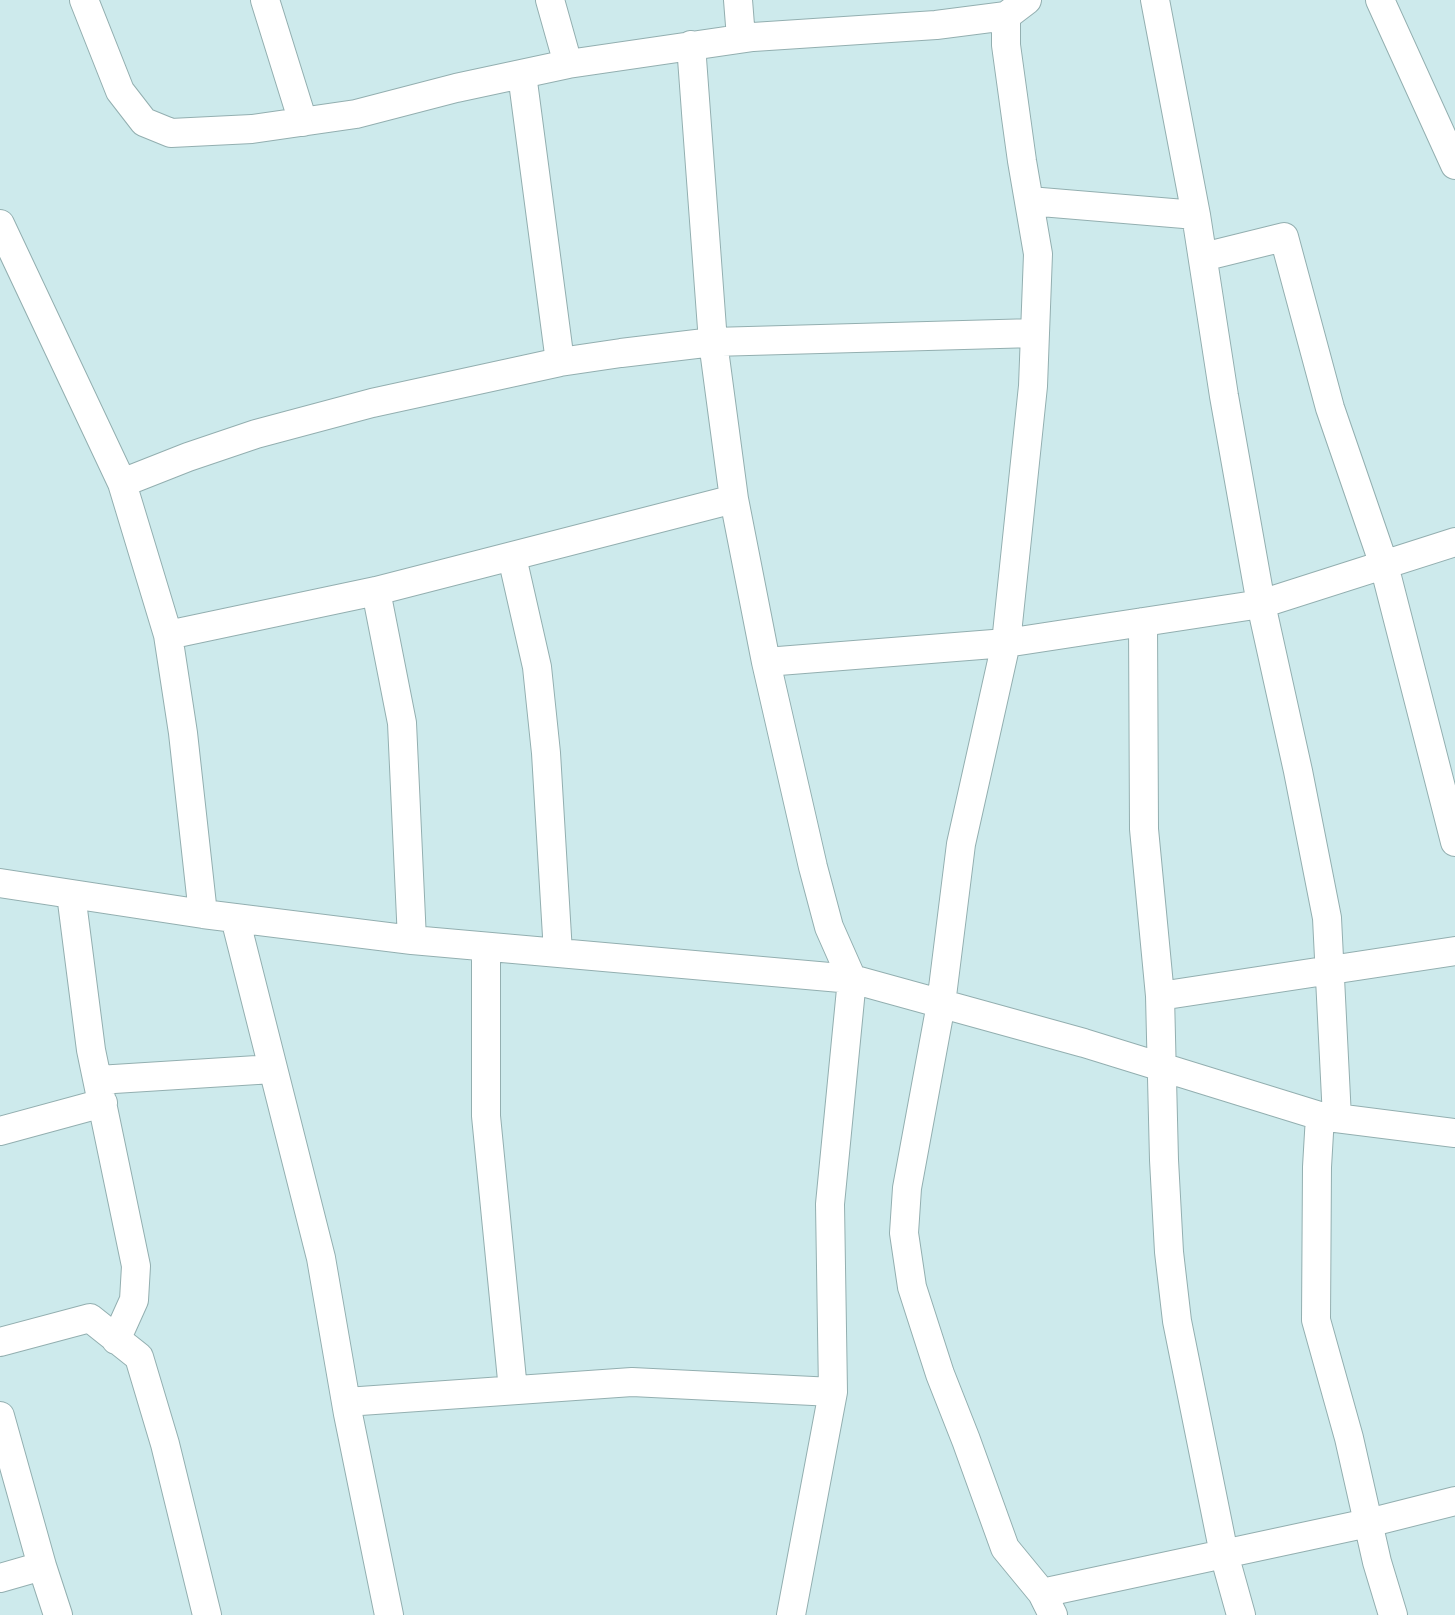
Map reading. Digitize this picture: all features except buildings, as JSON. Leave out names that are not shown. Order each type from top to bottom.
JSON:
[{"type":"street","points":[[84,0],[120,91],[144,122],[170,133],[252,129],[356,114],[456,88],[568,64],[691,45],[742,38],[936,24],[1017,6],[1006,45],[1022,161],[1038,254],[1032,386],[1006,643],[961,844],[941,1004],[907,1188],[904,1233],[912,1287],[940,1374],[1005,1548],[1047,1604],[1224,1554],[1368,1523],[1455,1501]]},
{"type":"street","points":[[265,0],[303,122]]},
{"type":"street","points":[[550,0],[568,64]]},
{"type":"street","points":[[738,0],[742,38]]},
{"type":"street","points":[[1155,0],[1196,215],[1224,396],[1261,604],[1298,771],[1327,918],[1330,971],[1329,1117],[1317,1167],[1316,1320],[1350,1438],[1377,1562],[1394,1615]]},
{"type":"street","points":[[1380,0],[1455,165]]},
{"type":"street","points":[[691,45],[713,342],[734,499],[766,662],[813,867],[829,927],[852,979],[830,1204],[833,1392],[791,1615]]},
{"type":"street","points":[[522,74],[560,362]]},
{"type":"street","points":[[1029,201],[1196,215]]},
{"type":"street","points":[[0,224],[122,483],[168,635],[183,733],[203,914]]},
{"type":"street","points":[[1203,257],[1284,237],[1330,408],[1384,565],[1455,842]]},
{"type":"street","points":[[122,483],[188,457],[256,434],[372,403],[560,362],[621,352],[713,342],[1035,333]]},
{"type":"street","points":[[168,635],[376,591],[734,499]]},
{"type":"street","points":[[766,662],[1006,643],[1261,604],[1455,542]]},
{"type":"street","points":[[512,557],[538,667],[546,754],[558,953]]},
{"type":"street","points":[[376,591],[402,723],[412,940]]},
{"type":"street","points":[[1143,622],[1144,829],[1160,996],[1169,1252],[1177,1321],[1224,1554],[1240,1615]]},
{"type":"street","points":[[0,883],[203,914],[412,940],[852,979],[1084,1043],[1329,1117],[1455,1133]]},
{"type":"street","points":[[71,894],[92,1050],[136,1266],[134,1300],[116,1340]]},
{"type":"street","points":[[235,918],[321,1258],[346,1402],[388,1615]]},
{"type":"street","points":[[486,947],[486,1116],[513,1390]]},
{"type":"street","points":[[1160,996],[1455,951]]},
{"type":"street","points":[[0,1131],[100,1092],[273,1070]]},
{"type":"street","points":[[0,1342],[90,1318],[139,1357],[165,1444],[208,1615]]},
{"type":"street","points":[[346,1402],[632,1382],[833,1392]]},
{"type":"street","points":[[0,1416],[42,1566],[58,1615]]},
{"type":"street","points":[[0,1578],[42,1566]]}]
